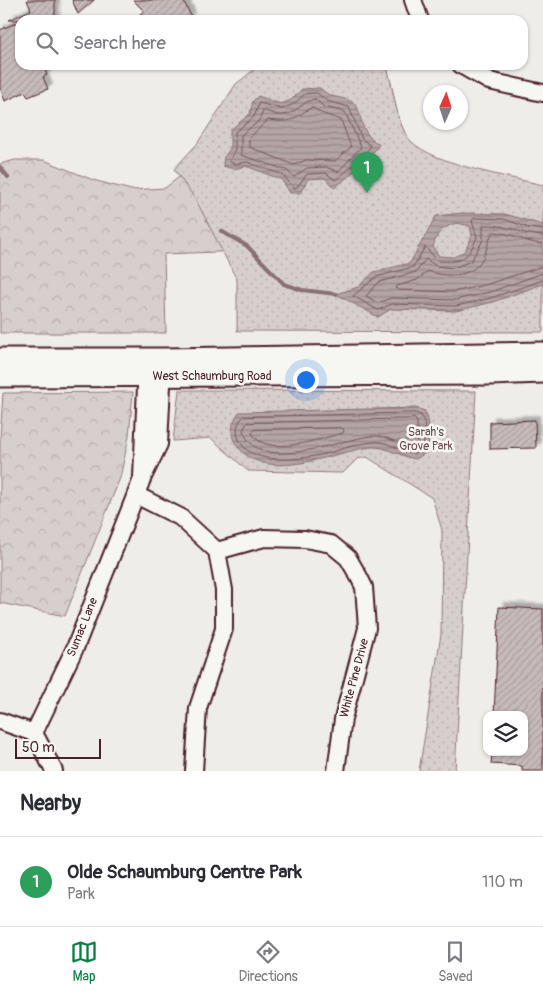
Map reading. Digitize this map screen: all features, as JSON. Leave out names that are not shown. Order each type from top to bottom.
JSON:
[{"type":"main road","name":"West Schaumburg Road","points":[[0,376],[543,353]]},
{"type":"main road","name":"West Schaumburg Road","points":[[0,359],[155,368],[543,372]]},
{"type":"street","points":[[413,0],[418,15]]},
{"type":"street","points":[[470,70],[489,81],[543,94]]},
{"type":"street","name":"Sumac Lane","points":[[34,733],[75,648],[142,479],[155,368]]},
{"type":"street","points":[[136,495],[180,517],[217,551],[224,590],[224,629],[198,708],[194,771]]},
{"type":"street","name":"White Pine Drive","points":[[217,551],[264,538],[306,539],[331,544],[348,558],[362,582],[367,628],[343,719],[336,771]]},
{"type":"street","points":[[0,721],[34,733],[54,771]]},
{"type":"green space","points":[[254,70],[387,70],[402,127],[415,145],[430,154],[468,168],[543,185],[543,332],[237,331],[237,280],[196,200],[174,169],[197,144],[236,84]]},
{"type":"green space","points":[[376,70],[387,70],[400,122],[411,142],[420,150],[449,162],[244,251],[164,254],[166,333],[0,333],[0,164],[15,160],[44,160],[93,180],[131,190],[165,188],[192,167]]},
{"type":"green space","name":"Sarah's Grove Park","points":[[179,390],[476,391],[455,771],[419,771],[441,634],[442,530],[432,498],[367,457],[357,459],[343,473],[248,471],[211,438],[173,441]]},
{"type":"green space","points":[[133,392],[129,436],[120,478],[65,616],[0,603],[0,439],[3,393]]},
{"type":"water","points":[[320,88],[329,95],[352,102],[358,110],[366,133],[379,144],[338,185],[334,188],[325,178],[308,179],[300,193],[290,193],[282,180],[246,166],[234,169],[223,166],[224,157],[230,149],[230,130],[250,114],[253,101],[258,96],[281,104],[291,100],[302,89]]},
{"type":"water","points":[[462,213],[505,214],[543,225],[543,284],[493,302],[456,311],[391,309],[378,317],[336,294],[358,287],[374,272],[410,263],[436,216]],"holes":[[[457,223],[470,226],[472,236],[465,251],[454,257],[439,256],[433,247],[436,237],[441,231],[447,226]]]},
{"type":"water","points":[[416,408],[425,411],[428,421],[429,442],[427,452],[416,459],[383,448],[372,447],[302,463],[266,464],[251,458],[238,447],[232,434],[234,420],[239,412]]},
{"type":"building","points":[[27,0],[55,0],[55,15],[20,15],[31,10]]},
{"type":"building","points":[[72,0],[94,0],[78,14]]},
{"type":"building","points":[[133,0],[183,0],[190,15],[140,14],[144,11]]},
{"type":"building","points":[[15,23],[15,70],[45,70],[47,75],[43,77],[48,89],[28,97],[25,92],[5,101],[0,88],[0,30]]},
{"type":"building","points":[[535,420],[536,448],[490,449],[490,422]]},
{"type":"building","points":[[499,607],[543,609],[543,771],[522,771],[522,766],[491,764],[492,756],[528,756],[528,711],[494,711]]},
{"type":"waterway","points":[[0,167],[8,177]]},
{"type":"waterway","points":[[221,231],[247,246],[284,284],[302,290],[336,294]]},
{"type":"place","name":"Olde Schaumburg Centre Park","points":[[367,193]]}]
